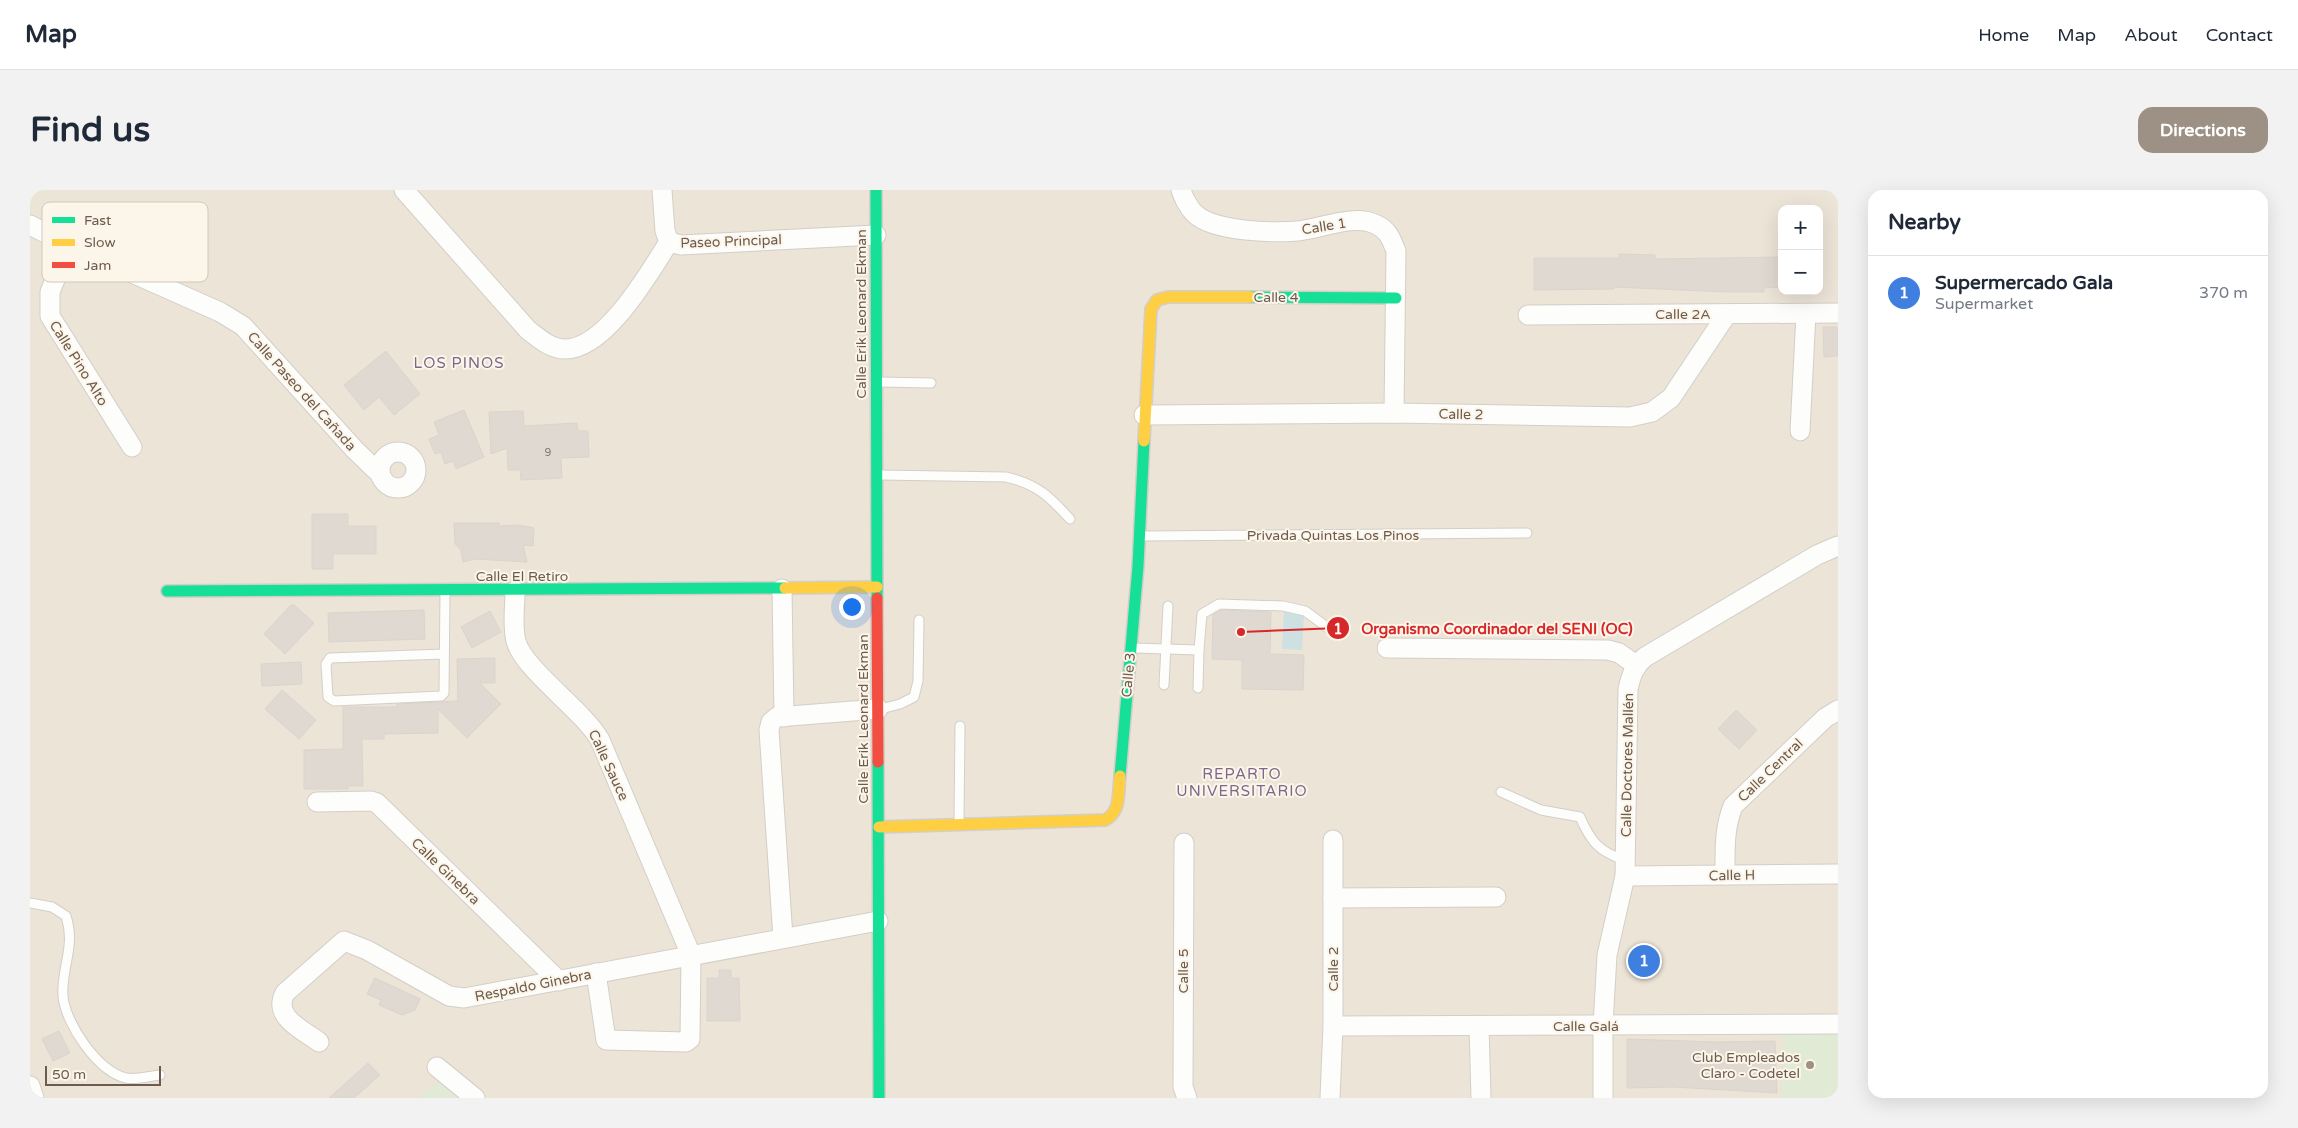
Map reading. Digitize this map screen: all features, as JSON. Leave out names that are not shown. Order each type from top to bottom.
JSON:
[{"type":"street","name":"Paseo Principal","points":[[404,190],[528,330],[546,344],[564,349],[579,347],[596,337],[625,306],[669,242],[681,245],[876,235]]},
{"type":"street","points":[[662,190],[665,230],[669,242]]},
{"type":"street","name":"Calle Erik Leonard Ekman","points":[[876,190],[879,1098]]},
{"type":"street","name":"Calle 1","points":[[1181,190],[1195,214],[1220,226],[1244,230],[1298,231],[1346,221],[1374,223],[1388,232],[1396,251],[1394,413]]},
{"type":"street","name":"Calle Paseo del Cañada","points":[[30,225],[42,231]]},
{"type":"street","name":"Calle Pino Alto","points":[[54,282],[50,292],[50,316],[132,448]]},
{"type":"street","name":"Calle Paseo del Cañada","points":[[152,282],[220,312],[243,326],[355,450],[380,474]]},
{"type":"street","name":"Calle 4","points":[[1157,300],[1168,297],[1396,298]]},
{"type":"street","name":"Calle 3","points":[[879,827],[1105,820],[1113,816],[1117,808],[1131,648],[1151,309],[1157,300]]},
{"type":"street","name":"Calle 2","points":[[1144,416],[1394,413],[1630,417],[1652,412],[1671,398],[1727,314]]},
{"type":"street","points":[[1800,432],[1806,314]]},
{"type":"street","name":"Calle 2A","points":[[1528,315],[1838,314]]},
{"type":"street","points":[[1387,648],[1608,650],[1619,653],[1636,665],[1645,657],[1817,555],[1838,546]]},
{"type":"street","points":[[782,588],[778,719],[769,730],[783,938]]},
{"type":"street","name":"Calle El Retiro","points":[[167,591],[877,588]]},
{"type":"street","name":"Calle Sauce","points":[[515,591],[515,632],[518,647],[533,666],[590,726],[600,740],[691,956]]},
{"type":"street","name":"Calle Doctores Mallén","points":[[1603,1098],[1603,1026],[1607,955],[1625,868],[1628,690],[1636,665]]},
{"type":"street","points":[[778,719],[878,709]]},
{"type":"street","name":"Calle Central","points":[[1725,875],[1725,834],[1727,819],[1733,806],[1825,718],[1838,710]]},
{"type":"street","name":"Calle Ginebra","points":[[317,802],[371,801],[377,803],[559,980]]},
{"type":"street","name":"Calle 2","points":[[1331,1098],[1333,840]]},
{"type":"street","name":"Calle 5","points":[[1184,843],[1183,1087],[1187,1098]]},
{"type":"street","name":"Calle H","points":[[1625,868],[1725,875],[1838,874]]},
{"type":"street","points":[[1333,898],[1496,897]]},
{"type":"street","name":"Respaldo Ginebra","points":[[319,1042],[284,1016],[281,1005],[282,1000],[285,994],[344,941],[367,950],[455,998],[878,921]]},
{"type":"street","points":[[596,973],[606,1040],[686,1042],[690,1035],[691,956]]},
{"type":"street","name":"Calle Galá","points":[[1333,1026],[1838,1024]]},
{"type":"street","points":[[1478,1026],[1481,1098]]},
{"type":"street","points":[[437,1067],[475,1098]]},
{"type":"street","points":[[30,1086],[34,1098]]},
{"type":"lane","points":[[876,382],[931,383]]},
{"type":"lane","points":[[877,475],[1006,477],[1025,481],[1047,494],[1070,519]]},
{"type":"lane","name":"Privada Quintas Los Pinos","points":[[1139,536],[1527,533]]},
{"type":"lane","points":[[444,654],[330,658],[326,664],[328,697],[334,701],[437,698],[444,693],[445,591]]},
{"type":"lane","points":[[1198,688],[1202,614],[1219,604],[1298,609],[1313,615],[1331,630]]},
{"type":"lane","points":[[1164,685],[1168,606]]},
{"type":"lane","points":[[878,709],[900,704],[914,697],[918,681],[919,620]]},
{"type":"lane","points":[[1131,648],[1199,650]]},
{"type":"lane","points":[[959,824],[960,726]]},
{"type":"lane","points":[[1501,792],[1541,810],[1580,817],[1587,834],[1597,846],[1625,868]]},
{"type":"lane","points":[[30,903],[52,908],[66,916],[71,932],[63,996],[71,1021],[87,1048],[103,1066],[126,1078],[160,1075]]},
{"type":"shaded area","points":[[30,190],[1838,190],[1838,1098],[30,1098]]},
{"type":"shaded area","points":[[1284,611],[1304,612],[1302,650],[1282,649]]},
{"type":"green space","name":"Club Empleados Claro - Codetel","points":[[1783,1033],[1838,1033],[1838,1098],[1781,1098]]},
{"type":"green space","points":[[444,1076],[472,1098],[419,1098]]},
{"type":"building","points":[[1619,254],[1655,255],[1655,259],[1778,257],[1778,287],[1764,288],[1764,292],[1614,287],[1614,289],[1534,290],[1534,258],[1619,258]]},
{"type":"building","points":[[1823,327],[1838,327],[1838,356],[1824,357]]},
{"type":"building","points":[[386,351],[420,394],[394,415],[379,397],[364,410],[344,385]]},
{"type":"building","points":[[464,410],[484,457],[456,469],[453,461],[445,464],[441,452],[435,454],[429,439],[439,435],[434,422]]},
{"type":"building","points":[[523,411],[524,426],[577,423],[578,431],[588,431],[589,457],[561,458],[562,478],[521,480],[520,470],[508,470],[507,448],[491,454],[489,412]]},
{"type":"building","points":[[312,514],[348,514],[348,526],[376,526],[376,554],[333,554],[333,569],[312,569]]},
{"type":"building","points":[[454,523],[499,523],[499,526],[519,525],[534,528],[533,546],[523,545],[527,562],[475,559],[463,562],[461,550],[455,544]]},
{"type":"building","points":[[291,605],[294,605],[314,623],[285,654],[264,634]]},
{"type":"building","points":[[424,610],[425,639],[329,642],[328,613]]},
{"type":"building","points":[[1221,610],[1271,612],[1270,654],[1304,655],[1303,690],[1242,689],[1242,660],[1212,659],[1213,615]]},
{"type":"building","points":[[490,611],[501,632],[472,648],[461,627]]},
{"type":"building","points":[[495,658],[495,683],[480,683],[501,704],[467,738],[438,709],[438,733],[384,734],[384,739],[362,739],[363,786],[348,786],[348,789],[304,789],[304,750],[343,749],[343,707],[397,707],[397,704],[458,701],[457,659]]},
{"type":"building","points":[[301,662],[302,684],[262,686],[261,664]]},
{"type":"building","points":[[282,690],[316,720],[299,739],[265,709]]},
{"type":"building","points":[[1736,710],[1757,730],[1739,749],[1718,729]]},
{"type":"building","points":[[719,970],[731,970],[731,978],[739,978],[740,1021],[707,1021],[707,978],[719,978]]},
{"type":"building","points":[[375,978],[420,999],[415,1010],[402,1015],[379,1005],[381,1000],[367,994]]},
{"type":"building","points":[[59,1031],[70,1053],[53,1061],[42,1039]]},
{"type":"building","points":[[1627,1039],[1715,1042],[1775,1041],[1777,1093],[1673,1087],[1627,1088]]},
{"type":"building","points":[[368,1063],[380,1075],[354,1098],[329,1098]]},
{"type":"traffic: fast","points":[[876,190],[877,598]]},
{"type":"traffic: fast","points":[[1251,297],[1396,298]]},
{"type":"traffic: fast","points":[[1120,776],[1138,566],[1144,441]]},
{"type":"traffic: fast","points":[[167,591],[785,588]]},
{"type":"traffic: fast","points":[[878,762],[879,1098]]},
{"type":"traffic: slow","points":[[1144,441],[1151,309],[1157,300],[1168,297],[1251,297]]},
{"type":"traffic: slow","points":[[785,588],[877,587]]},
{"type":"traffic: slow","points":[[879,827],[1105,820],[1110,817],[1116,807],[1120,776]]},
{"type":"traffic: jam","points":[[877,598],[878,762]]},
{"type":"place","name":"Organismo Coordinador del SENI (OC)","points":[[1241,632]]},
{"type":"place","name":"Supermercado Gala","points":[[1644,961]]},
{"type":"place","name":"Club Empleados Claro - Codetel","points":[[1810,1065]]},
{"type":"district","name":"LOS PINOS","points":[[459,363]]},
{"type":"district","name":"REPARTO UNIVERSITARIO","points":[[1242,782]]}]
